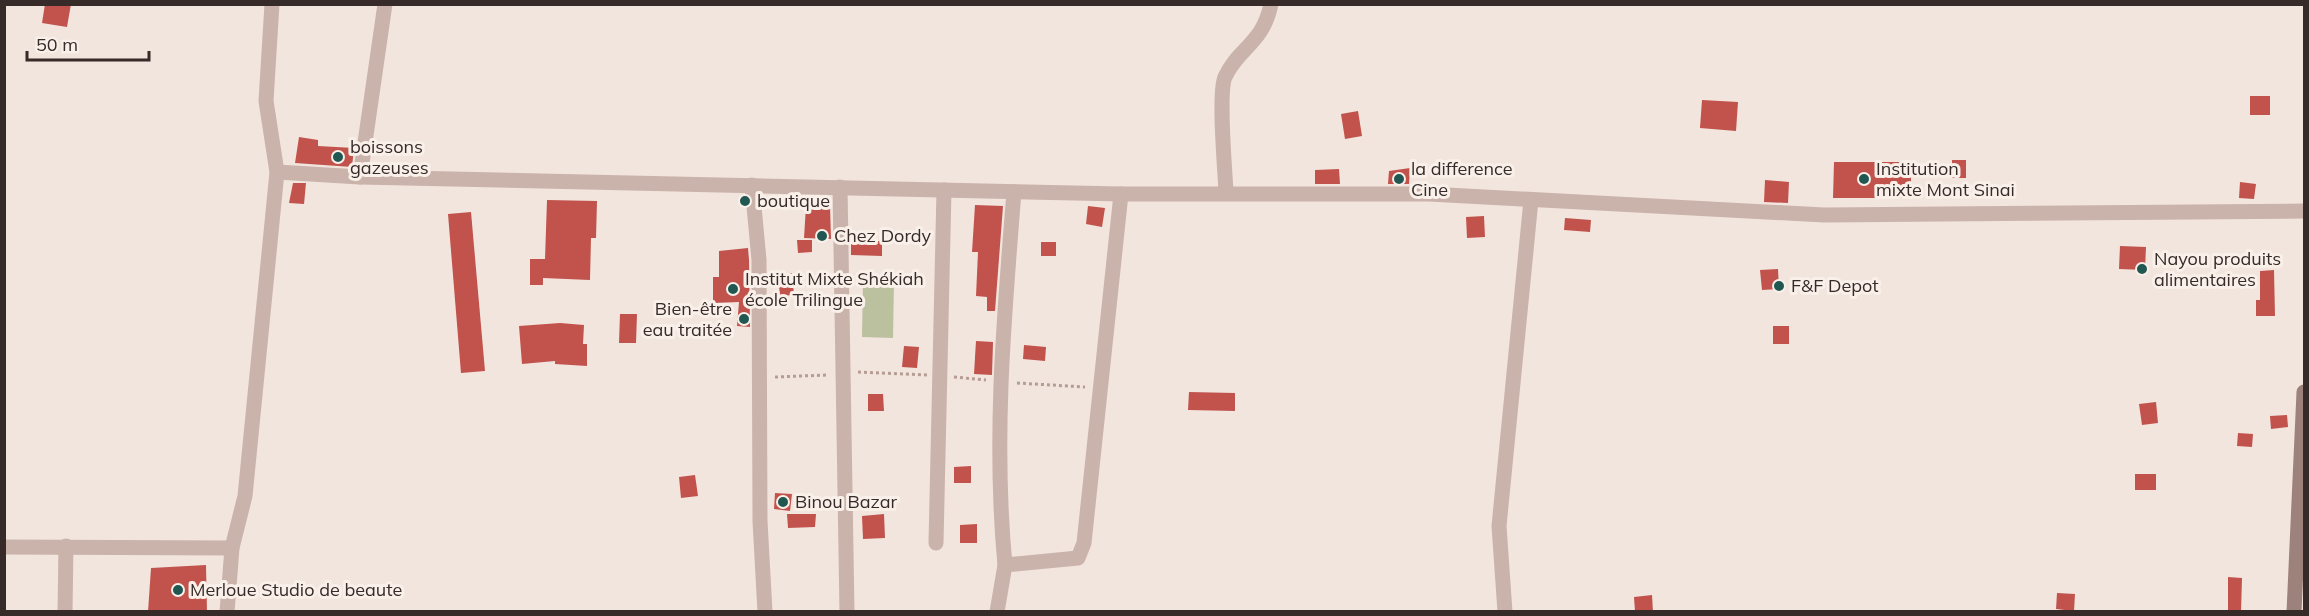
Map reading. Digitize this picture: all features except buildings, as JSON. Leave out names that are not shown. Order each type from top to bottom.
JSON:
[{"type":"street","points":[[227,612],[232,548],[244,496],[277,172],[266,101],[272,4]]},
{"type":"street","points":[[360,177],[385,4]]},
{"type":"street","points":[[1226,192],[1222,88],[1231,68],[1262,34],[1271,4]]},
{"type":"street","points":[[277,172],[360,177],[1014,192],[1429,194],[1824,214],[2304,211]]},
{"type":"street","points":[[752,185],[759,260],[760,521],[765,612]]},
{"type":"street","points":[[840,187],[847,612]]},
{"type":"street","points":[[936,543],[944,190]]},
{"type":"street","points":[[997,612],[1005,565],[998,497],[999,381],[1014,192]]},
{"type":"street","points":[[1005,565],[1078,558],[1084,543],[1121,194]]},
{"type":"street","points":[[1505,612],[1499,526],[1531,200]]},
{"type":"street","points":[[2294,612],[2304,392]]},
{"type":"street","points":[[4,548],[66,546],[232,548]]},
{"type":"street","points":[[65,612],[66,546]]},
{"type":"green space","points":[[863,279],[894,280],[893,338],[862,337]]},
{"type":"place","name":"boissons gazeuses","points":[[338,157]]},
{"type":"place","name":"la difference Cine","points":[[1399,179]]},
{"type":"place","name":"Institution mixte Mont Sinai","points":[[1864,179]]},
{"type":"place","name":"boutique","points":[[745,201]]},
{"type":"place","name":"Chez Dordy","points":[[822,236]]},
{"type":"place","name":"Nayou produits alimentaires","points":[[2142,269]]},
{"type":"place","name":"F&F Depot","points":[[1779,286]]},
{"type":"place","name":"Institut Mixte Shékiah école Trilingue","points":[[733,289]]},
{"type":"place","name":"Bien-être eau traitée","points":[[744,319]]},
{"type":"place","name":"Binou Bazar","points":[[783,502]]},
{"type":"place","name":"Merloue Studio de beaute","points":[[178,590]]}]
